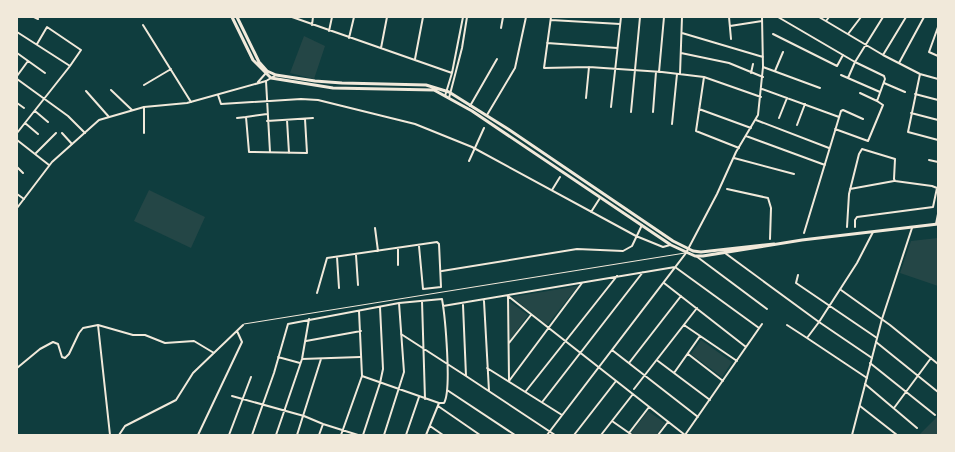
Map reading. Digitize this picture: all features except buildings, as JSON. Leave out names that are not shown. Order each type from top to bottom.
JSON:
[{"type":"main road","points":[[232,17],[253,60],[265,74],[271,78],[334,88],[434,90],[472,111],[671,245],[687,251],[708,252],[937,225]]},
{"type":"main road","points":[[237,17],[253,52],[267,71],[276,75],[315,81],[426,85],[447,91],[695,256],[725,253],[776,244]]},
{"type":"street","points":[[34,17],[38,19]]},
{"type":"street","points":[[292,17],[452,73]]},
{"type":"street","points":[[312,25],[313,17]]},
{"type":"street","points":[[329,31],[332,17]]},
{"type":"street","points":[[349,38],[354,17]]},
{"type":"street","points":[[381,48],[387,17]]},
{"type":"street","points":[[415,59],[423,17]]},
{"type":"street","points":[[445,96],[452,73],[463,17]]},
{"type":"street","points":[[449,98],[467,17]]},
{"type":"street","points":[[501,28],[503,17]]},
{"type":"street","points":[[486,116],[515,68],[526,17]]},
{"type":"street","points":[[611,107],[614,69],[621,17]]},
{"type":"street","points":[[631,112],[640,17]]},
{"type":"street","points":[[653,112],[664,17]]},
{"type":"street","points":[[680,74],[682,17]]},
{"type":"street","points":[[729,17],[731,39]]},
{"type":"street","points":[[547,435],[687,251],[739,148],[756,120],[761,97],[763,77],[762,17]]},
{"type":"street","points":[[778,17],[855,62],[884,76],[886,79],[877,101]]},
{"type":"street","points":[[819,17],[883,55],[920,74],[938,79]]},
{"type":"street","points":[[826,21],[829,17]]},
{"type":"street","points":[[848,34],[861,17]]},
{"type":"street","points":[[848,78],[855,62],[883,17]]},
{"type":"street","points":[[883,55],[906,17]]},
{"type":"street","points":[[899,63],[924,17]]},
{"type":"street","points":[[620,24],[551,18],[544,68],[589,67],[704,77],[761,97]]},
{"type":"street","points":[[730,26],[762,21]]},
{"type":"street","points":[[143,25],[191,102]]},
{"type":"street","points":[[17,133],[81,50],[47,27],[37,44]]},
{"type":"street","points":[[938,27],[929,52],[938,56]]},
{"type":"street","points":[[17,32],[70,66]]},
{"type":"street","points":[[682,33],[763,57]]},
{"type":"street","points":[[773,34],[837,66],[843,55]]},
{"type":"street","points":[[934,35],[938,37]]},
{"type":"street","points":[[547,43],[617,48]]},
{"type":"street","points":[[775,71],[783,52]]},
{"type":"street","points":[[17,53],[45,73]]},
{"type":"street","points":[[681,53],[729,63],[763,77]]},
{"type":"street","points":[[470,106],[497,59]]},
{"type":"street","points":[[17,76],[28,61]]},
{"type":"street","points":[[751,73],[753,64]]},
{"type":"street","points":[[586,98],[589,67]]},
{"type":"street","points":[[763,67],[820,88]]},
{"type":"street","points":[[144,85],[171,69]]},
{"type":"street","points":[[257,83],[267,71]]},
{"type":"street","points":[[672,124],[677,74]]},
{"type":"street","points":[[920,74],[908,132],[938,140]]},
{"type":"street","points":[[17,208],[50,166],[99,120],[144,107],[191,102],[266,81],[276,75]]},
{"type":"street","points":[[841,75],[880,92]]},
{"type":"street","points":[[704,77],[696,131],[739,148]]},
{"type":"street","points":[[17,79],[68,116],[85,133]]},
{"type":"street","points":[[266,81],[267,121],[270,152]]},
{"type":"street","points":[[884,83],[904,92]]},
{"type":"street","points":[[762,89],[839,116]]},
{"type":"street","points":[[111,90],[132,110]]},
{"type":"street","points":[[86,91],[109,117]]},
{"type":"street","points":[[835,129],[868,141],[883,105],[860,93]]},
{"type":"street","points":[[915,94],[938,100]]},
{"type":"street","points":[[218,95],[221,104],[301,99],[342,105],[430,129],[474,148],[636,236],[663,247],[671,245]]},
{"type":"street","points":[[779,118],[787,98]]},
{"type":"street","points":[[17,102],[24,108]]},
{"type":"street","points":[[797,124],[805,104]]},
{"type":"street","points":[[144,107],[144,133]]},
{"type":"street","points":[[699,109],[751,128]]},
{"type":"street","points":[[804,233],[839,116],[843,110],[863,119]]},
{"type":"street","points":[[35,111],[48,122]]},
{"type":"street","points":[[911,113],[938,120]]},
{"type":"street","points":[[237,118],[267,114]]},
{"type":"street","points":[[246,116],[249,152],[307,153],[305,119]]},
{"type":"street","points":[[267,121],[313,118]]},
{"type":"street","points":[[287,120],[289,153]]},
{"type":"street","points":[[756,120],[830,148]]},
{"type":"street","points":[[25,123],[38,134]]},
{"type":"street","points":[[469,161],[484,128]]},
{"type":"street","points":[[36,153],[56,133]]},
{"type":"street","points":[[62,133],[72,144]]},
{"type":"street","points":[[746,136],[825,165]]},
{"type":"street","points":[[17,140],[36,153],[50,166]]},
{"type":"street","points":[[847,227],[850,189],[859,154],[862,149],[895,159],[895,181]]},
{"type":"street","points":[[734,158],[794,174]]},
{"type":"street","points":[[929,160],[938,162]]},
{"type":"street","points":[[17,167],[23,173]]},
{"type":"street","points":[[552,190],[560,177]]},
{"type":"street","points":[[850,189],[895,181],[937,188],[934,205],[930,207],[857,217],[855,220],[855,227]]},
{"type":"street","points":[[727,189],[768,198],[771,208],[770,239]]},
{"type":"street","points":[[17,194],[24,200]]},
{"type":"street","points":[[591,212],[600,197]]},
{"type":"street","points":[[937,225],[938,214]]},
{"type":"street","points":[[442,271],[577,249],[623,251],[632,246],[642,225]]},
{"type":"street","points":[[375,228],[378,251]]},
{"type":"street","points":[[852,435],[882,319],[912,228]]},
{"type":"street","points":[[807,338],[841,290],[873,232]]},
{"type":"street","points":[[317,294],[326,259],[337,256],[438,243],[442,271],[441,287],[423,289],[419,246]]},
{"type":"street","points":[[398,248],[398,265]]},
{"type":"street","points":[[725,253],[776,292],[872,358]]},
{"type":"street","points":[[356,254],[358,285]]},
{"type":"street","points":[[337,256],[338,288]]},
{"type":"street","points":[[695,256],[767,309]]},
{"type":"street","points":[[444,306],[484,301],[583,282],[675,267],[759,328]]},
{"type":"street","points":[[543,401],[644,272]]},
{"type":"street","points":[[798,275],[796,283],[877,338]]},
{"type":"street","points":[[526,391],[617,276]]},
{"type":"street","points":[[510,381],[583,282]]},
{"type":"street","points":[[664,283],[746,348]]},
{"type":"street","points":[[841,290],[882,319],[938,364]]},
{"type":"street","points":[[508,296],[685,435],[762,324]]},
{"type":"street","points":[[508,296],[510,381]]},
{"type":"street","points":[[630,363],[681,296]]},
{"type":"street","points":[[252,435],[288,324],[399,303],[442,299],[444,306],[447,390],[444,403],[438,405]]},
{"type":"street","points":[[422,301],[424,399]]},
{"type":"street","points":[[484,301],[489,391]]},
{"type":"street","points":[[384,435],[404,372],[399,303]]},
{"type":"street","points":[[463,304],[466,376]]},
{"type":"street","points":[[363,435],[383,369],[380,307]]},
{"type":"street","points":[[634,389],[697,308]]},
{"type":"street","points":[[341,435],[362,376],[359,311]]},
{"type":"street","points":[[509,344],[532,315]]},
{"type":"street","points":[[276,435],[302,359],[309,319]]},
{"type":"street","points":[[684,324],[736,361]]},
{"type":"street","points":[[17,368],[40,349],[53,342],[58,344],[62,357],[65,358],[70,354],[79,333],[83,328],[98,325],[133,335],[145,335],[165,343],[194,341],[214,353]]},
{"type":"street","points":[[98,325],[110,435]]},
{"type":"street","points":[[119,435],[125,426],[176,400],[193,373],[243,325]]},
{"type":"street","points":[[787,325],[867,378]]},
{"type":"street","points":[[198,435],[242,342],[237,331]]},
{"type":"street","points":[[306,341],[361,331]]},
{"type":"street","points":[[401,333],[447,362],[555,435]]},
{"type":"street","points":[[674,373],[700,336]]},
{"type":"street","points":[[876,342],[938,392]]},
{"type":"street","points":[[612,350],[698,417]]},
{"type":"street","points":[[688,354],[723,381]]},
{"type":"street","points":[[278,357],[300,363]]},
{"type":"street","points":[[302,359],[360,357]]},
{"type":"street","points":[[894,408],[931,358]]},
{"type":"street","points":[[297,435],[321,359]]},
{"type":"street","points":[[658,360],[710,400]]},
{"type":"street","points":[[870,363],[936,415]]},
{"type":"street","points":[[487,368],[543,401],[562,415]]},
{"type":"street","points":[[362,376],[438,405],[480,435]]},
{"type":"street","points":[[230,435],[251,377]]},
{"type":"street","points":[[574,435],[616,381]]},
{"type":"street","points":[[865,384],[917,428]]},
{"type":"street","points":[[447,390],[516,435]]},
{"type":"street","points":[[601,435],[633,394]]},
{"type":"street","points":[[232,396],[304,416],[323,424],[358,435]]},
{"type":"street","points":[[406,435],[419,397]]},
{"type":"street","points":[[426,435],[438,405]]},
{"type":"street","points":[[860,406],[897,435]]},
{"type":"street","points":[[612,421],[630,434],[650,407]]},
{"type":"street","points":[[658,435],[668,422]]},
{"type":"street","points":[[319,435],[323,424]]},
{"type":"street","points":[[430,426],[443,435]]},
{"type":"lane","points":[[243,325],[687,251]]},
{"type":"shaded area","points":[[304,36],[325,46],[314,79],[290,73]]},
{"type":"shaded area","points":[[149,190],[205,217],[191,248],[134,221]]},
{"type":"shaded area","points":[[938,238],[938,286],[900,273],[911,241]]},
{"type":"shaded area","points":[[578,286],[547,325],[512,297]]},
{"type":"shaded area","points":[[509,301],[528,315],[510,340]]},
{"type":"shaded area","points":[[701,340],[732,362],[722,377],[691,354]]},
{"type":"shaded area","points":[[648,411],[665,423],[656,435],[633,435],[631,433]]},
{"type":"shaded area","points":[[938,416],[938,435],[919,435]]}]
